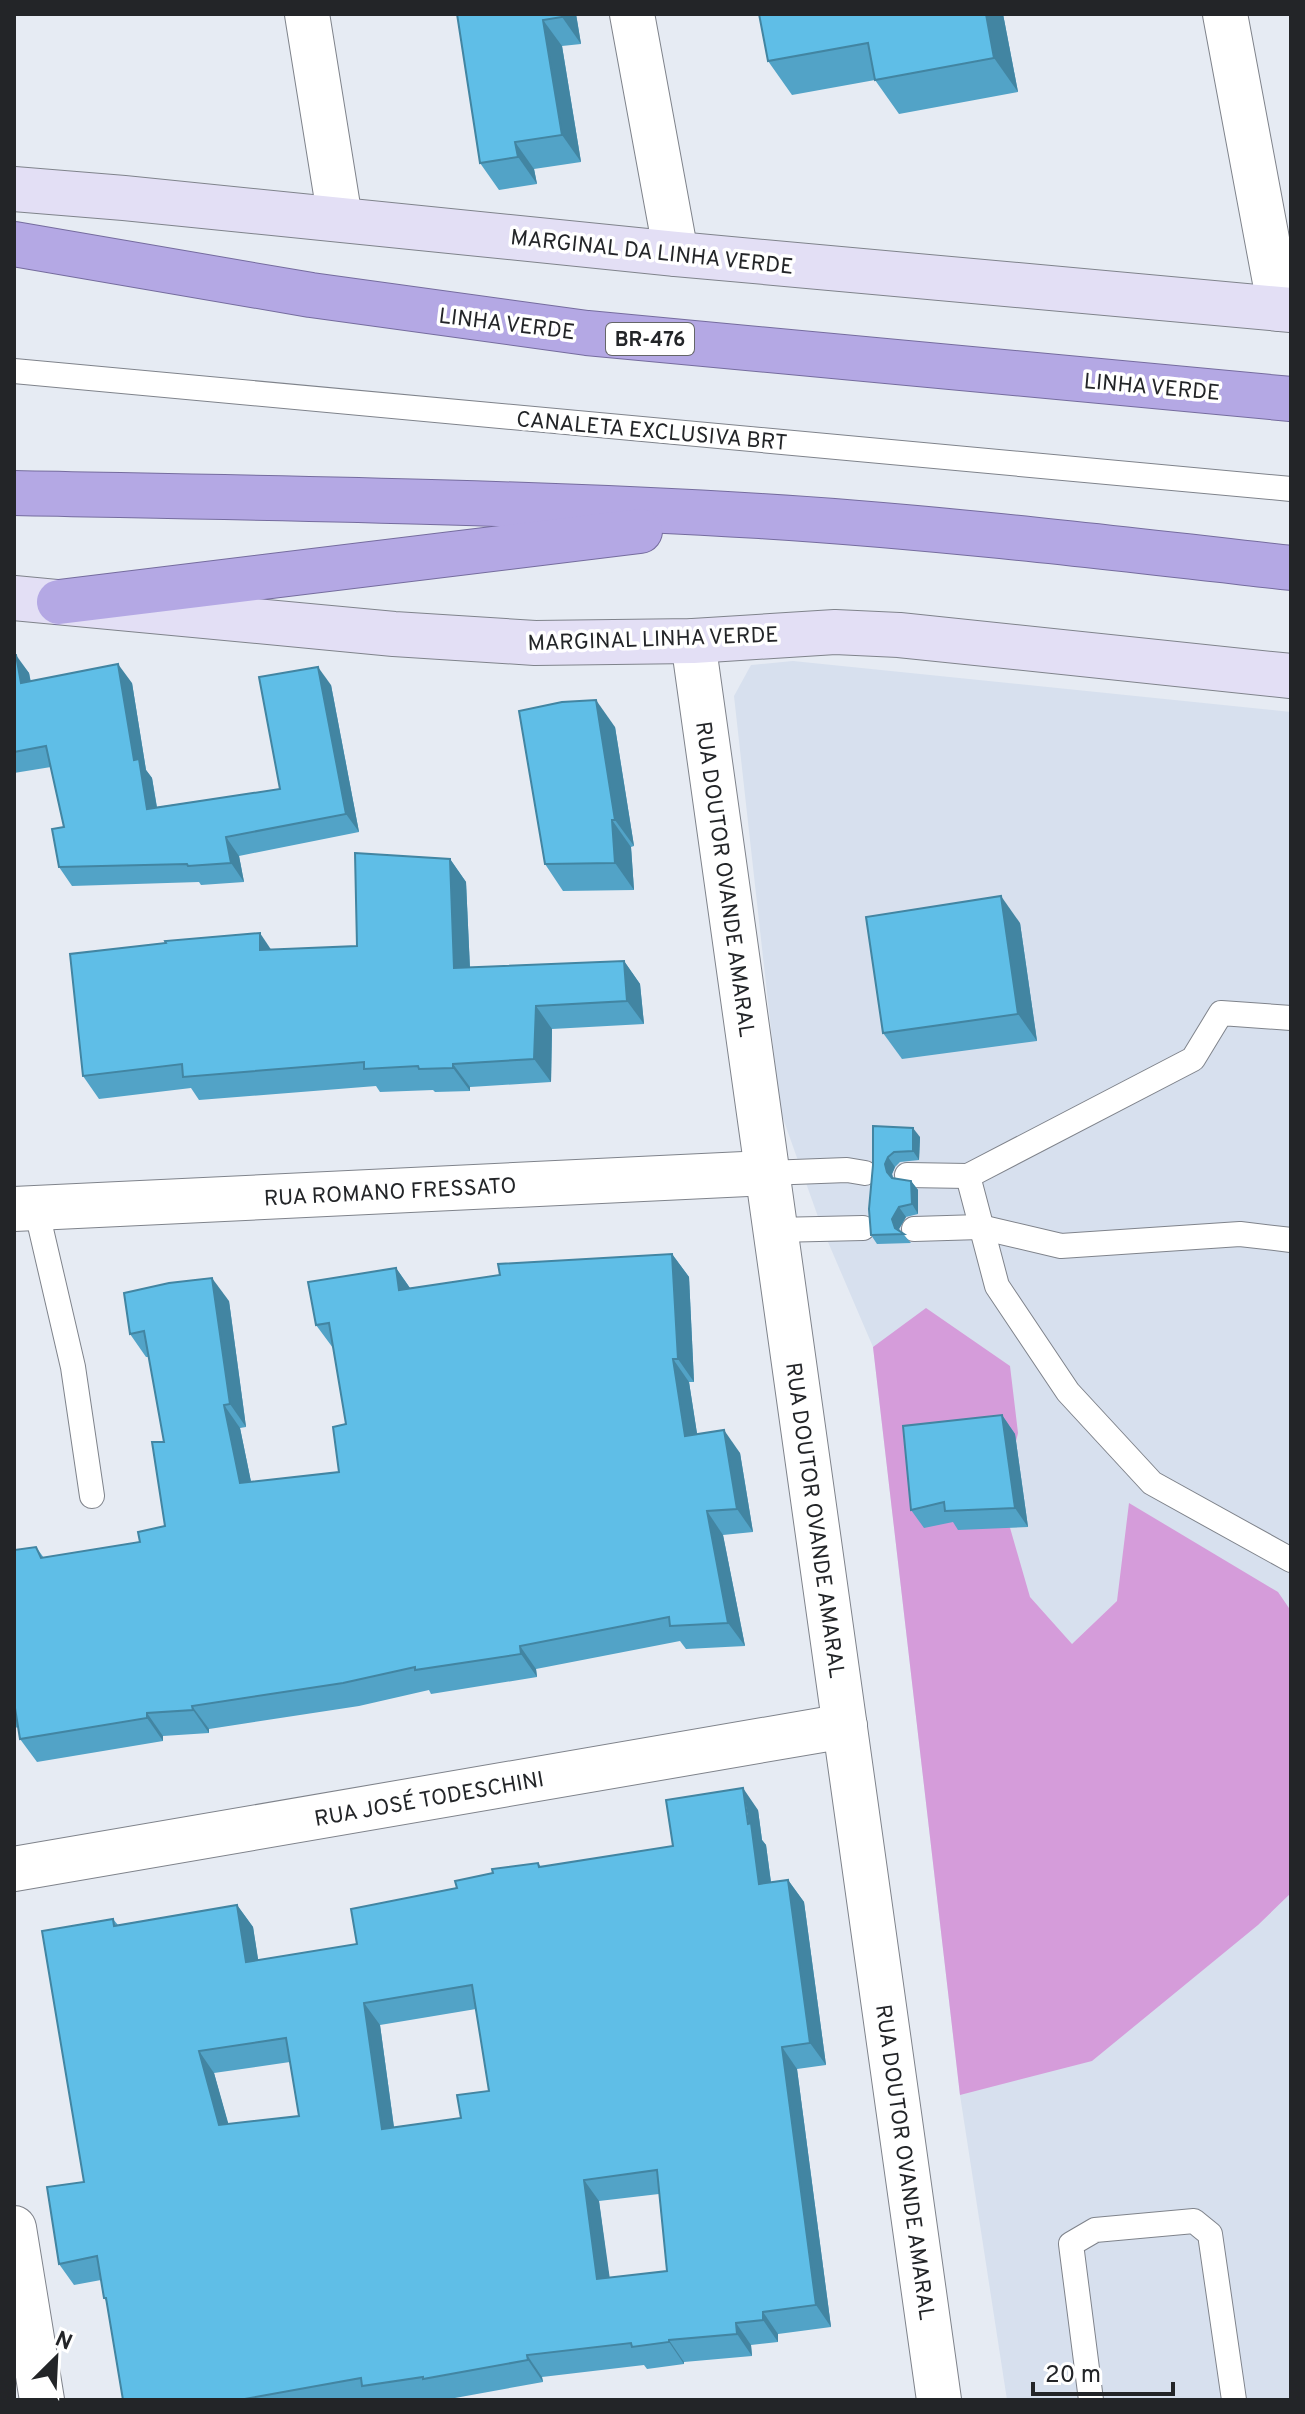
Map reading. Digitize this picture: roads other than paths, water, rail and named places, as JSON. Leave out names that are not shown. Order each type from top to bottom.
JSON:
[{"type":"highway","name":"LINHA VERDE","points":[[14,244],[311,295],[587,333],[1291,399]]},
{"type":"highway","points":[[14,493],[471,503],[760,516],[917,528],[1291,568]]},
{"type":"highway","points":[[59,602],[760,516]]},
{"type":"main road","name":"MARGINAL DA LINHA VERDE","points":[[14,189],[1285,310]]},
{"type":"main road","name":"MARGINAL LINHA VERDE","points":[[14,598],[471,640],[575,643],[693,641],[835,632],[899,635],[1291,676]]},
{"type":"street","points":[[307,14],[340,219]]},
{"type":"street","points":[[632,14],[676,254]]},
{"type":"street","points":[[1225,14],[1285,310]]},
{"type":"street","name":"RUA DOUTOR OVANDE AMARAL","points":[[693,641],[939,2400]]},
{"type":"street","name":"RUA ROMANO FRESSATO","points":[[25,1208],[767,1173]]},
{"type":"street","name":"RUA JOSÉ TODESCHINI","points":[[14,1869],[845,1726]]},
{"type":"street","points":[[14,2228],[42,2400]]},
{"type":"lane","name":"CANALETA EXCLUSIVA BRT","points":[[14,371],[1291,489]]},
{"type":"lane","points":[[907,1175],[968,1176],[1193,1059],[1221,1013],[1291,1018]]},
{"type":"lane","points":[[767,1173],[847,1170],[865,1173]]},
{"type":"lane","points":[[968,1176],[997,1286],[1068,1392],[1152,1483],[1291,1560]]},
{"type":"lane","points":[[25,1208],[73,1367],[92,1496]]},
{"type":"lane","points":[[914,1229],[980,1227],[1061,1246],[1240,1234],[1291,1240]]},
{"type":"lane","points":[[775,1230],[863,1228]]},
{"type":"lane","points":[[1091,2400],[1071,2244],[1095,2230],[1194,2221],[1210,2234],[1234,2400]]}]
